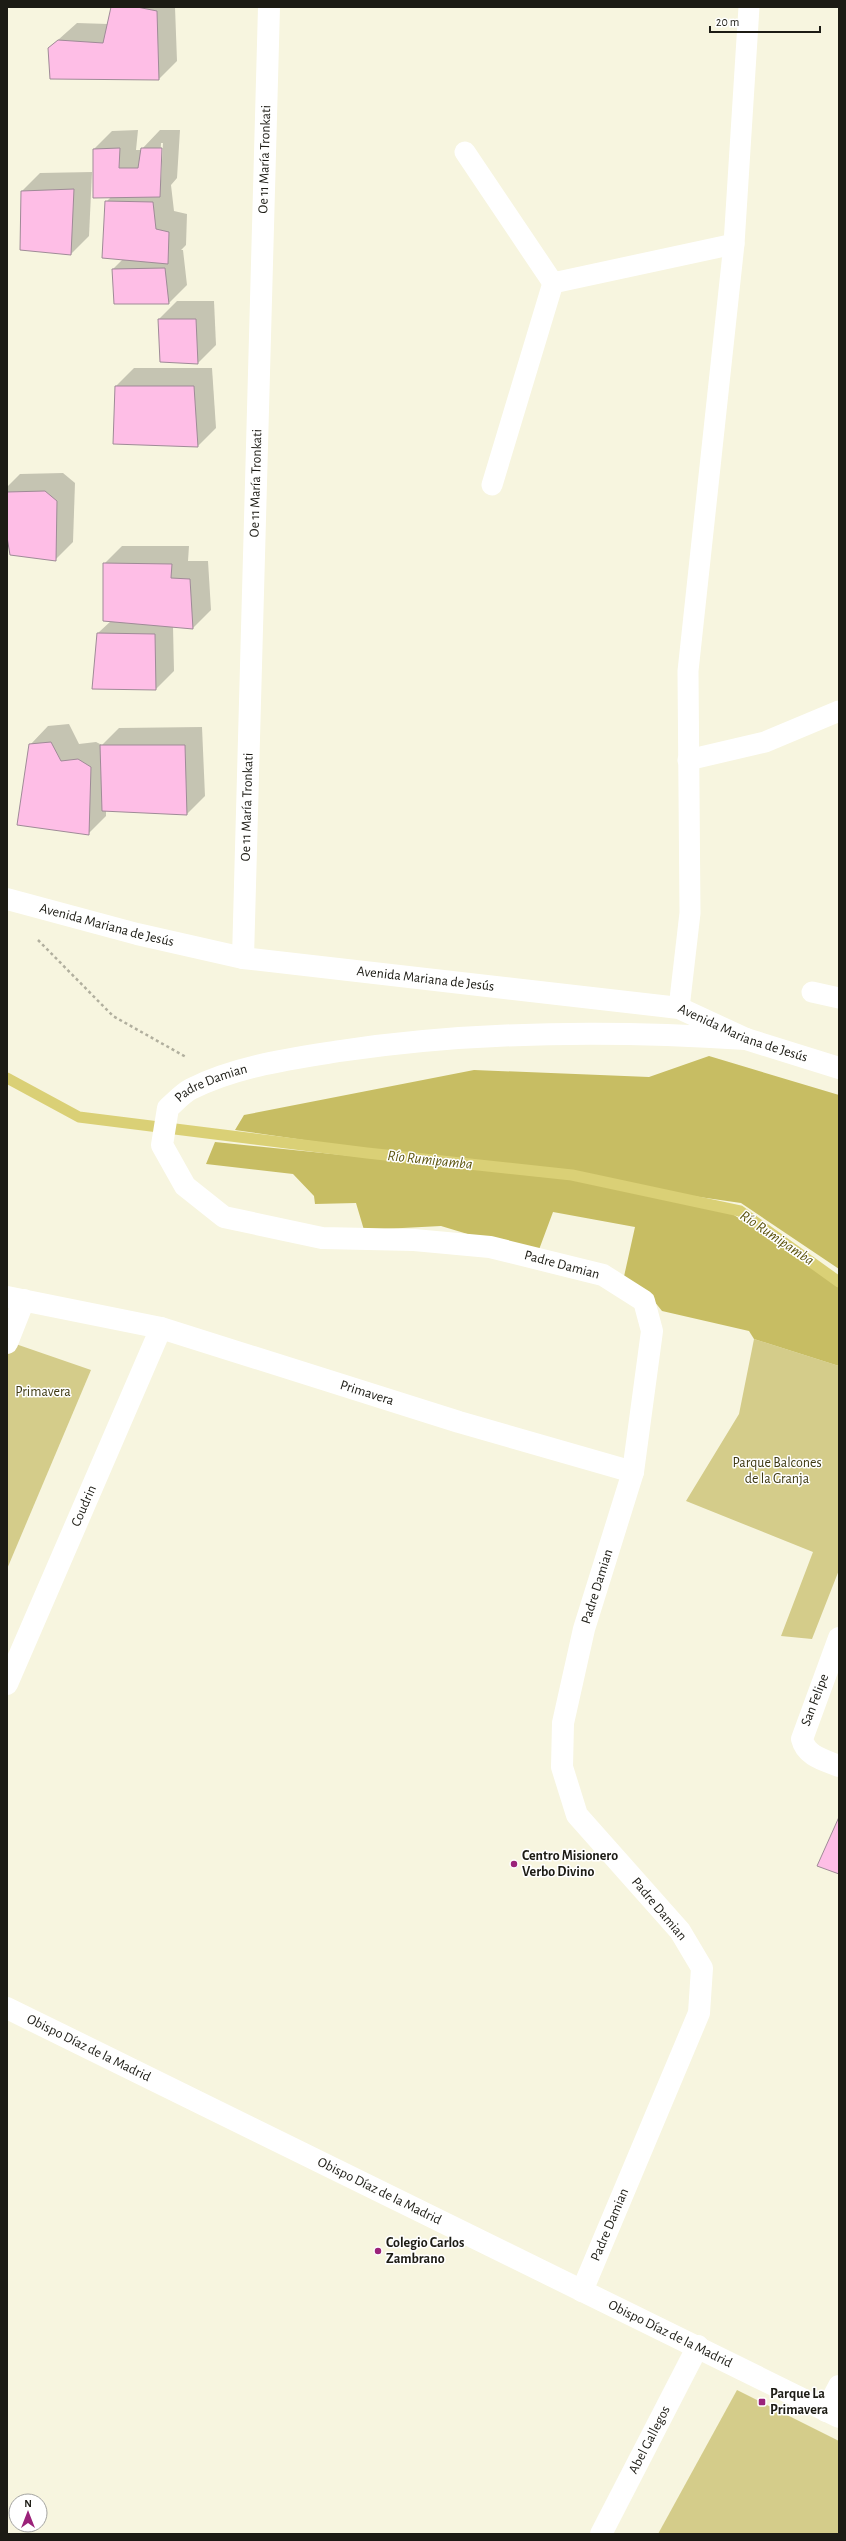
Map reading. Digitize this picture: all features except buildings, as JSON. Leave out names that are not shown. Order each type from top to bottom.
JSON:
[{"type":"street","name":"Oe 11 María Tronkati","points":[[243,958],[268,7]]},
{"type":"street","name":"Avenida Mariana de Jesús","points":[[14,902],[243,958],[679,1008],[746,1039],[839,1068]]},
{"type":"street","name":"Padre Damian","points":[[582,2291],[699,2013],[702,1968],[680,1931],[577,1815],[562,1767],[563,1723],[584,1629],[633,1472],[652,1331],[644,1301],[603,1275],[490,1247],[414,1240],[322,1238],[224,1217],[185,1186],[162,1146],[168,1108],[190,1090],[213,1079],[281,1060],[413,1040],[590,1032],[662,1033],[746,1039]]},
{"type":"street","name":"Primavera","points":[[16,1299],[161,1328],[458,1422],[633,1472]]},
{"type":"street","points":[[7,1344],[16,1299]]},
{"type":"street","name":"Coudrin","points":[[7,1684],[161,1328]]},
{"type":"street","name":"San Felipe","points":[[839,1638],[803,1731],[802,1739],[804,1747],[811,1754],[839,1766]]},
{"type":"street","name":"Obispo Díaz de la Madrid","points":[[7,2008],[582,2291],[698,2346],[832,2414]]},
{"type":"street","name":"Abel Gallegos","points":[[601,2534],[698,2346]]},
{"type":"street","points":[[832,2414],[839,2386]]},
{"type":"lane","points":[[679,1008],[690,913],[688,671],[734,244],[749,7]]},
{"type":"lane","points":[[465,152],[553,283]]},
{"type":"lane","points":[[553,283],[734,244]]},
{"type":"lane","points":[[492,485],[553,283]]},
{"type":"lane","points":[[688,760],[765,742],[839,711]]},
{"type":"lane","points":[[812,992],[839,998]]},
{"type":"path","points":[[14,902],[38,940],[113,1016],[183,1055],[213,1079]]},
{"type":"green space","name":"Parque Balcones de la Granja","points":[[754,1339],[839,1366],[839,1570],[812,1639],[781,1636],[813,1552],[686,1501],[739,1414]]},
{"type":"green space","name":"Primavera","points":[[7,1341],[91,1370],[7,1569]]},
{"type":"green space","points":[[737,2390],[839,2441],[839,2534],[658,2534]]},
{"type":"shaded area","points":[[709,1056],[839,1095],[839,1269],[741,1203],[581,1180],[731,1213],[839,1284],[839,1366],[754,1339],[749,1331],[662,1311],[654,1301],[623,1281],[635,1227],[553,1212],[537,1255],[441,1226],[364,1230],[356,1203],[315,1204],[314,1196],[293,1174],[206,1164],[215,1142],[559,1177],[235,1130],[244,1115],[474,1070],[649,1077]]},
{"type":"waterway","name":"Río Rumipamba","points":[[7,1078],[79,1117],[367,1153],[572,1175],[740,1211],[839,1282]]},
{"type":"place","name":"Centro Misionero Verbo Divino","points":[[514,1864]]},
{"type":"place","name":"Colegio Carlos Zambrano","points":[[378,2251]]},
{"type":"place","name":"Parque La Primavera","points":[[762,2402]]}]
